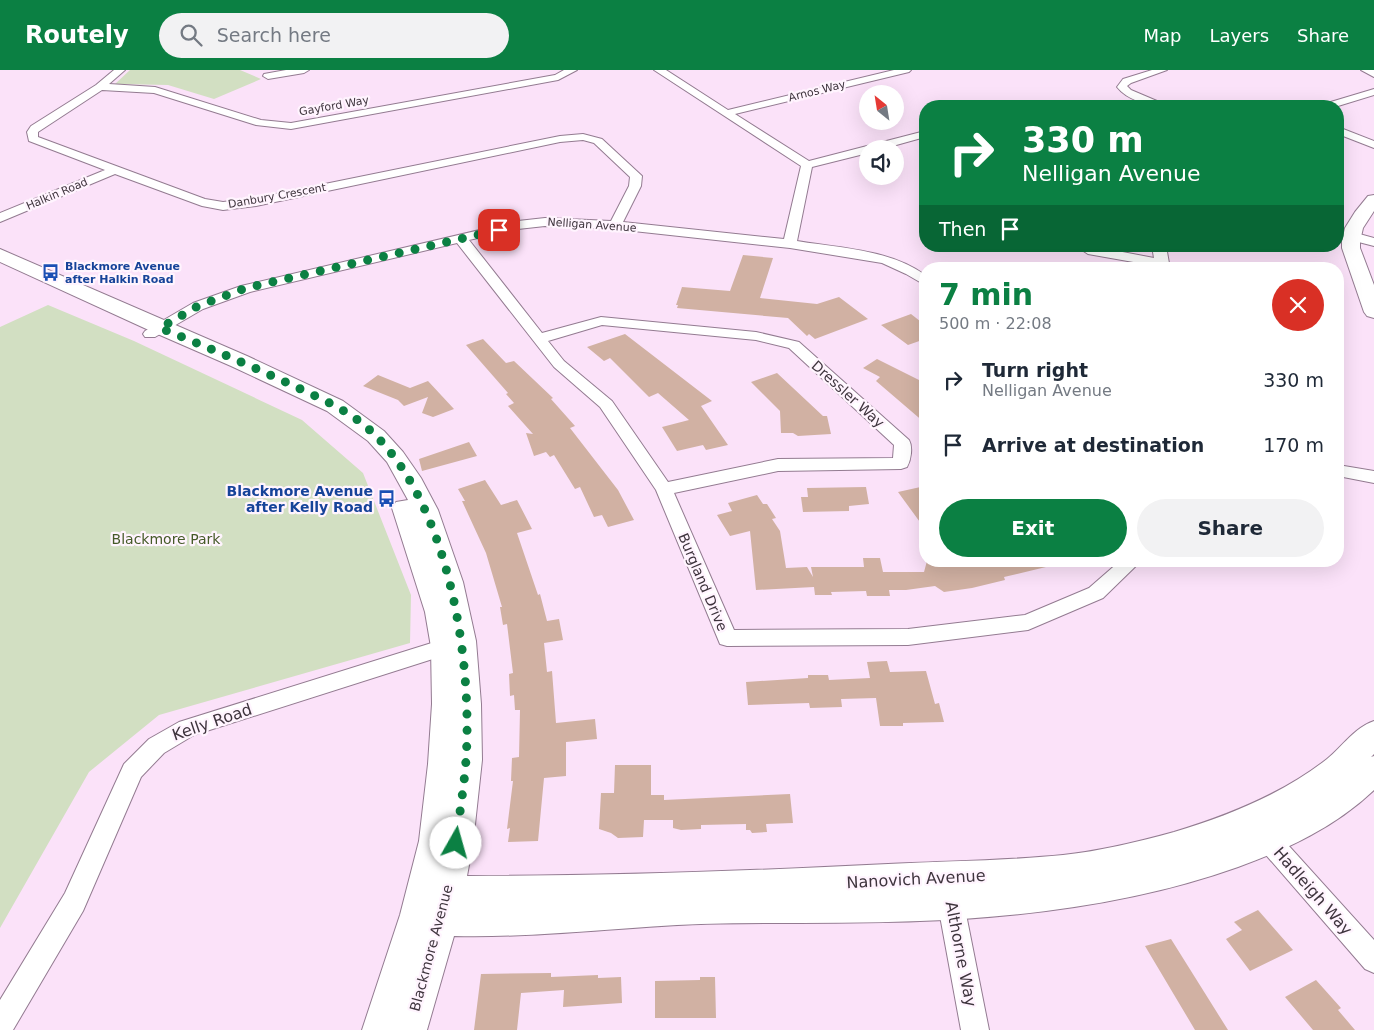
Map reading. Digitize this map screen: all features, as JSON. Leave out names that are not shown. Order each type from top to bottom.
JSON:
[{"type":"street","name":"Danbury Crescent","points":[[120,70],[100,87],[35,128],[32,135],[37,142],[202,202],[223,206],[238,205],[587,133],[636,176],[634,186],[615,226]]},
{"type":"street","points":[[268,76],[304,70]]},
{"type":"street","name":"Gayford Way","points":[[100,87],[155,90],[260,124],[291,126],[558,77],[572,70]]},
{"type":"street","points":[[659,70],[807,164],[859,151]]},
{"type":"street","name":"Arnos Way","points":[[728,113],[906,70]]},
{"type":"street","points":[[1146,100],[1127,92],[1122,87],[1123,84],[1162,70]]},
{"type":"street","points":[[1366,70],[1374,74]]},
{"type":"street","points":[[1344,101],[1374,92]]},
{"type":"street","points":[[1344,132],[1374,145]]},
{"type":"street","points":[[902,140],[919,136]]},
{"type":"street","points":[[790,244],[807,164]]},
{"type":"street","name":"Halkin Road","points":[[0,218],[114,170]]},
{"type":"street","points":[[1374,200],[1362,213],[1364,254],[1374,278]]},
{"type":"street","points":[[1374,218],[1363,239],[1351,248],[1374,312]]},
{"type":"street","name":"Nelligan Avenue","points":[[155,331],[198,306],[228,294],[460,238],[518,225],[544,222],[615,226],[790,244],[885,260],[911,271],[919,277]]},
{"type":"street","name":"Burgland Drive","points":[[460,238],[558,364],[606,404],[664,489],[727,638],[908,637],[1028,622],[1096,593],[1125,567]]},
{"type":"street","points":[[1097,252],[1144,262]]},
{"type":"street","name":"Blackmore Avenue","points":[[0,255],[313,408],[356,436],[368,449],[383,468],[409,517],[439,612],[454,644],[447,704],[432,905],[408,1030]]},
{"type":"street","name":"Blackmore Avenue","points":[[0,266],[155,331]]},
{"type":"street","name":"Dressler Way","points":[[538,339],[601,321],[756,336],[794,345],[903,444],[901,463],[778,465],[664,489]]},
{"type":"street","points":[[1344,472],[1374,477]]},
{"type":"street","name":"Kelly Road","points":[[0,1026],[74,902],[132,772],[146,753],[164,739],[187,728],[454,644]]},
{"type":"street","name":"Nanovich Avenue","points":[[432,905],[501,918],[948,891],[1048,895],[1110,885],[1215,860],[1260,830],[1301,794],[1338,769],[1374,734]]},
{"type":"street","name":"Nanovich Avenue","points":[[1260,830],[1324,811],[1363,781],[1374,770]]},
{"type":"street","name":"Hadleigh Way","points":[[1260,830],[1374,960]]},
{"type":"street","name":"Althorne Way","points":[[948,891],[975,1030]]},
{"type":"street","name":"Blackmore Avenue","points":[[381,1030],[432,905]]},
{"type":"green space","points":[[130,70],[240,70],[261,79],[214,99],[168,85],[115,84]]},
{"type":"green space","name":"Blackmore Park","points":[[48,305],[134,341],[302,420],[363,473],[411,595],[410,643],[159,715],[89,772],[0,928],[0,327]]},
{"type":"building","points":[[743,255],[773,258],[760,298],[817,304],[839,297],[868,319],[815,339],[809,334],[807,336],[788,318],[677,308],[678,305],[676,305],[682,287],[730,291]]},
{"type":"building","points":[[911,314],[919,320],[919,341],[908,345],[881,325]]},
{"type":"building","points":[[625,334],[712,401],[701,406],[728,445],[706,450],[703,445],[677,451],[662,427],[689,420],[658,393],[649,397],[610,358],[604,361],[587,347]]},
{"type":"building","points":[[483,339],[506,363],[514,361],[553,398],[551,399],[575,426],[570,428],[618,490],[634,520],[608,527],[602,515],[594,517],[580,487],[575,489],[554,455],[550,457],[546,452],[534,456],[526,433],[533,434],[508,406],[514,403],[506,394],[508,393],[466,345]]},
{"type":"building","points":[[877,359],[919,380],[919,418],[876,381],[880,377],[863,368]]},
{"type":"building","points":[[777,373],[823,416],[827,416],[831,434],[798,436],[793,433],[781,433],[780,411],[751,382]]},
{"type":"building","points":[[378,375],[410,388],[428,381],[454,409],[433,417],[422,413],[428,397],[404,406],[398,400],[363,386]]},
{"type":"building","points":[[469,442],[477,456],[422,471],[419,459]]},
{"type":"building","points":[[485,480],[501,505],[517,500],[532,529],[517,533],[538,595],[540,594],[547,621],[559,619],[563,640],[544,643],[547,672],[552,671],[556,723],[595,719],[597,739],[566,742],[566,776],[544,778],[538,841],[508,842],[510,828],[507,829],[513,781],[511,781],[512,758],[519,757],[520,710],[515,710],[514,695],[510,696],[509,674],[513,673],[507,624],[503,625],[500,607],[502,607],[486,553],[462,501],[465,501],[458,489]]},
{"type":"building","points":[[866,487],[869,504],[849,506],[849,511],[803,512],[801,497],[808,497],[807,488]]},
{"type":"building","points":[[919,487],[919,521],[898,492]]},
{"type":"building","points":[[757,495],[763,504],[767,504],[776,518],[772,519],[780,531],[786,568],[807,567],[813,577],[811,567],[864,567],[863,558],[880,558],[883,572],[924,572],[925,567],[1046,567],[1004,577],[1005,580],[944,592],[935,586],[889,590],[890,596],[867,596],[866,591],[831,592],[832,595],[815,595],[814,587],[756,590],[750,531],[730,536],[717,515],[732,511],[728,503]]},
{"type":"building","points":[[887,661],[890,672],[926,671],[935,704],[939,703],[944,722],[903,723],[903,726],[880,726],[876,698],[841,699],[842,707],[810,708],[809,703],[748,705],[746,682],[808,678],[808,675],[828,675],[829,680],[870,678],[867,662]]},
{"type":"building","points":[[615,765],[651,765],[651,795],[664,795],[664,800],[790,794],[793,823],[766,824],[767,832],[752,833],[750,830],[746,830],[746,824],[701,825],[701,829],[681,830],[673,828],[673,820],[644,820],[643,837],[618,838],[611,833],[599,829],[601,793],[614,793]]},
{"type":"building","points":[[1258,910],[1293,950],[1250,971],[1226,939],[1242,930],[1234,922]]},
{"type":"building","points":[[1171,939],[1228,1030],[1195,1030],[1145,946]]},
{"type":"building","points":[[551,973],[551,977],[598,975],[598,978],[621,977],[622,1003],[563,1007],[564,990],[521,993],[517,1030],[474,1030],[481,974]]},
{"type":"building","points":[[700,977],[715,977],[716,1018],[655,1018],[655,981],[700,980]]},
{"type":"building","points":[[1316,980],[1341,1008],[1338,1010],[1355,1030],[1313,1030],[1285,997]]},
{"type":"place","name":"Blackmore Avenue after Halkin Road","points":[[51,272]]},
{"type":"place","name":"Blackmore Avenue after Kelly Road","points":[[387,499]]},
{"type":"route","points":[[456,843],[466,760],[466,704],[462,641],[449,582],[437,544],[425,510],[409,478],[395,457],[376,436],[335,406],[239,361],[160,328],[198,306],[246,288],[499,230]]}]
